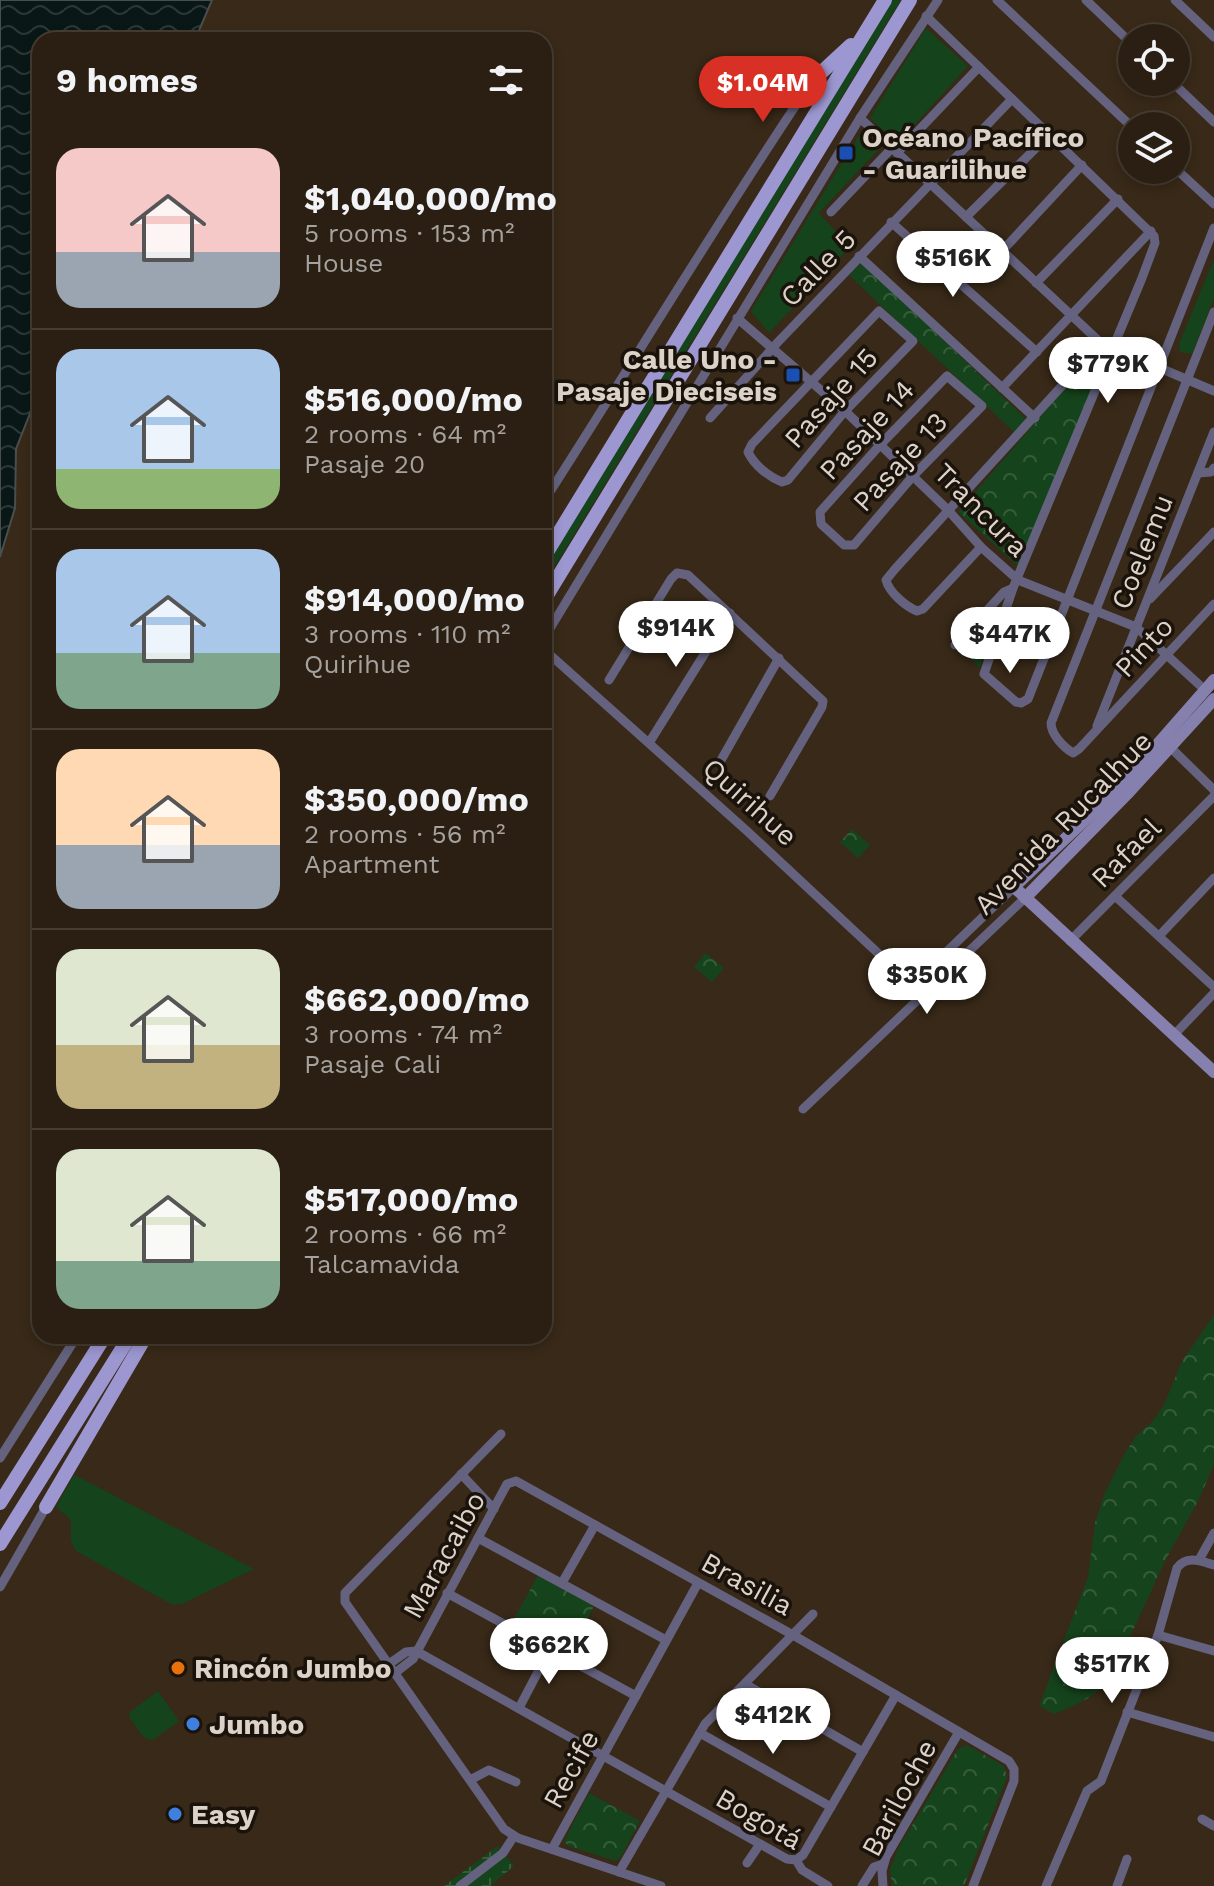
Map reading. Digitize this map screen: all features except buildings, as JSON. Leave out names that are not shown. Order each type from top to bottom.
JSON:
[{"type":"main road","points":[[552,544],[885,0]]},
{"type":"main road","points":[[552,587],[910,0]]},
{"type":"main road","points":[[812,81],[866,31]]},
{"type":"main road","points":[[0,1503],[100,1344]]},
{"type":"main road","points":[[0,1544],[125,1344]]},
{"type":"main road","points":[[46,1507],[141,1344]]},
{"type":"street","points":[[552,625],[860,118],[938,0]]},
{"type":"street","points":[[997,0],[1118,114]]},
{"type":"street","points":[[1086,0],[1118,31]]},
{"type":"street","points":[[1175,0],[1214,37]]},
{"type":"street","points":[[926,16],[1151,231],[1155,243],[1016,584],[984,674],[1021,703],[1028,699],[1158,368],[1211,248],[1214,228]]},
{"type":"street","points":[[831,212],[979,67]]},
{"type":"street","points":[[552,488],[702,246],[812,81]]},
{"type":"street","points":[[1187,96],[1214,122]]},
{"type":"street","name":"Calle 5","points":[[710,418],[891,222],[929,183],[939,177],[1012,99]]},
{"type":"street","points":[[860,118],[1101,343],[1214,391]]},
{"type":"street","points":[[966,217],[1050,134]]},
{"type":"street","points":[[1002,251],[1082,165]]},
{"type":"street","points":[[1190,182],[1214,204]]},
{"type":"street","points":[[1036,283],[1118,199]]},
{"type":"street","points":[[891,222],[1037,352]]},
{"type":"street","points":[[1002,388],[1151,231]]},
{"type":"street","points":[[859,256],[1035,418]]},
{"type":"street","name":"Pasaje 15","points":[[879,311],[913,341],[845,411],[788,480],[782,482],[752,461],[748,452],[809,382],[879,311]]},
{"type":"street","points":[[1095,610],[1214,312]]},
{"type":"street","name":"Trancura","points":[[737,318],[845,411],[948,510],[1016,584],[1067,599],[1136,627],[1212,692]]},
{"type":"street","points":[[981,547],[923,609],[917,611],[910,608],[888,586],[886,580],[1101,343]]},
{"type":"street","name":"Pasaje 14","points":[[848,546],[821,524],[820,512],[880,445],[947,376],[982,406]]},
{"type":"street","name":"Pasaje 13","points":[[848,546],[854,545],[913,476],[982,406]]},
{"type":"street","name":"Coelemu","points":[[1094,733],[1214,432]]},
{"type":"street","points":[[1198,473],[1211,472],[1214,468]]},
{"type":"street","points":[[1145,604],[1214,532]]},
{"type":"street","name":"Quirihue","points":[[609,680],[671,579],[677,573],[688,575],[823,701],[770,796]]},
{"type":"street","points":[[955,645],[1004,592],[1016,584]]},
{"type":"street","name":"Pinto","points":[[1095,610],[1050,728],[1073,753],[1214,604]]},
{"type":"street","points":[[649,743],[730,613]]},
{"type":"street","name":"Quirihue","points":[[552,657],[747,831],[924,996]]},
{"type":"street","points":[[720,762],[779,658]]},
{"type":"street","name":"Avenida Rucalhue","points":[[803,1109],[1025,898],[1170,747],[1212,692]]},
{"type":"street","name":"Avenida Rucalhue","points":[[912,985],[1121,786],[1212,692]]},
{"type":"street","points":[[1170,747],[1214,793]]},
{"type":"street","name":"Rafael","points":[[1070,941],[1214,793]]},
{"type":"street","points":[[1159,936],[1214,878]]},
{"type":"street","points":[[1014,887],[1214,1072]]},
{"type":"street","points":[[1115,896],[1214,987]]},
{"type":"street","points":[[1174,1035],[1214,993]]},
{"type":"street","points":[[0,1458],[72,1344]]},
{"type":"street","points":[[501,1434],[344,1597],[345,1602],[504,1829],[514,1836],[661,1886]]},
{"type":"street","points":[[461,1474],[494,1509]]},
{"type":"street","name":"Maracaibo","points":[[395,1673],[413,1659],[511,1481]]},
{"type":"street","name":"Brasilia","points":[[511,1481],[793,1635],[959,1732]]},
{"type":"street","points":[[0,1587],[46,1507]]},
{"type":"street","points":[[562,1583],[595,1525]]},
{"type":"street","points":[[1199,1560],[1214,1533]]},
{"type":"street","points":[[478,1538],[666,1640]]},
{"type":"street","points":[[1046,1886],[1087,1791],[1101,1781],[1158,1635],[1177,1568],[1186,1560],[1214,1565]]},
{"type":"street","name":"Recife","points":[[552,1849],[698,1583]]},
{"type":"street","points":[[447,1593],[636,1696]]},
{"type":"street","points":[[619,1872],[700,1733],[813,1614]]},
{"type":"street","points":[[1158,1635],[1214,1651]]},
{"type":"street","points":[[519,1708],[550,1649]]},
{"type":"street","name":"Maracaibo","points":[[389,1664],[406,1652],[416,1651]]},
{"type":"street","name":"Bogotá","points":[[416,1651],[787,1859],[796,1860],[802,1870],[828,1886]]},
{"type":"street","points":[[745,1684],[863,1752]]},
{"type":"street","points":[[796,1860],[803,1855],[896,1695]]},
{"type":"street","points":[[1127,1712],[1214,1737]]},
{"type":"street","name":"Bariloche","points":[[883,1886],[883,1864],[959,1732],[1006,1758],[1015,1773],[973,1886]]},
{"type":"street","points":[[700,1733],[831,1807]]},
{"type":"street","points":[[470,1780],[489,1770],[516,1782]]},
{"type":"street","points":[[1202,1819],[1214,1826]]},
{"type":"street","points":[[460,1886],[503,1853],[514,1836]]},
{"type":"street","points":[[747,1863],[760,1844]]},
{"type":"street","points":[[1117,1886],[1127,1859]]},
{"type":"street","points":[[862,1886],[874,1867],[883,1864]]},
{"type":"green space","points":[[891,0],[901,0],[552,571],[552,557]]},
{"type":"green space","points":[[926,28],[968,66],[897,144],[870,118]]},
{"type":"green space","points":[[863,133],[879,149],[819,213],[850,247],[769,333],[751,311],[841,164],[852,153],[857,137]]},
{"type":"green space","points":[[1214,259],[1214,298],[1192,354],[1180,352],[1179,344]]},
{"type":"green space","points":[[862,262],[1028,421],[1016,434],[849,275]]},
{"type":"green space","points":[[1100,348],[1107,352],[1020,568],[958,512]]},
{"type":"green space","points":[[998,611],[980,668],[959,647]]},
{"type":"green space","points":[[852,829],[870,845],[858,858],[840,842]]},
{"type":"green space","points":[[705,953],[724,968],[712,982],[694,967]]},
{"type":"green space","points":[[1214,1315],[1214,1465],[1117,1665],[1100,1689],[1087,1699],[1055,1714],[1040,1704],[1088,1577],[1095,1523],[1104,1495],[1136,1436],[1152,1422],[1164,1405],[1182,1361]]},
{"type":"green space","points":[[74,1475],[254,1569],[182,1604],[171,1604],[76,1551],[71,1541],[71,1520],[56,1507]]},
{"type":"green space","points":[[538,1575],[594,1606],[568,1654],[512,1623]]},
{"type":"green space","points":[[158,1691],[179,1721],[153,1740],[144,1738],[129,1717],[130,1712]]},
{"type":"green space","points":[[967,1745],[1004,1766],[1007,1777],[964,1886],[892,1886],[890,1869],[899,1847],[958,1749]]},
{"type":"green space","points":[[589,1793],[640,1821],[616,1861],[568,1846],[564,1841]]},
{"type":"green space","points":[[498,1846],[514,1866],[490,1886],[444,1886]]},
{"type":"water","points":[[0,0],[212,0],[198,32],[32,32],[32,408],[16,449],[15,508],[0,557]]},
{"type":"place","name":"Océano Pacífico - Guarilihue","points":[[846,153]]},
{"type":"place","name":"Calle Uno - Pasaje Dieciseis","points":[[793,375]]},
{"type":"place","name":"Rincón Jumbo","points":[[178,1668]]},
{"type":"place","name":"Jumbo","points":[[193,1724]]},
{"type":"place","name":"Easy","points":[[175,1814]]}]
